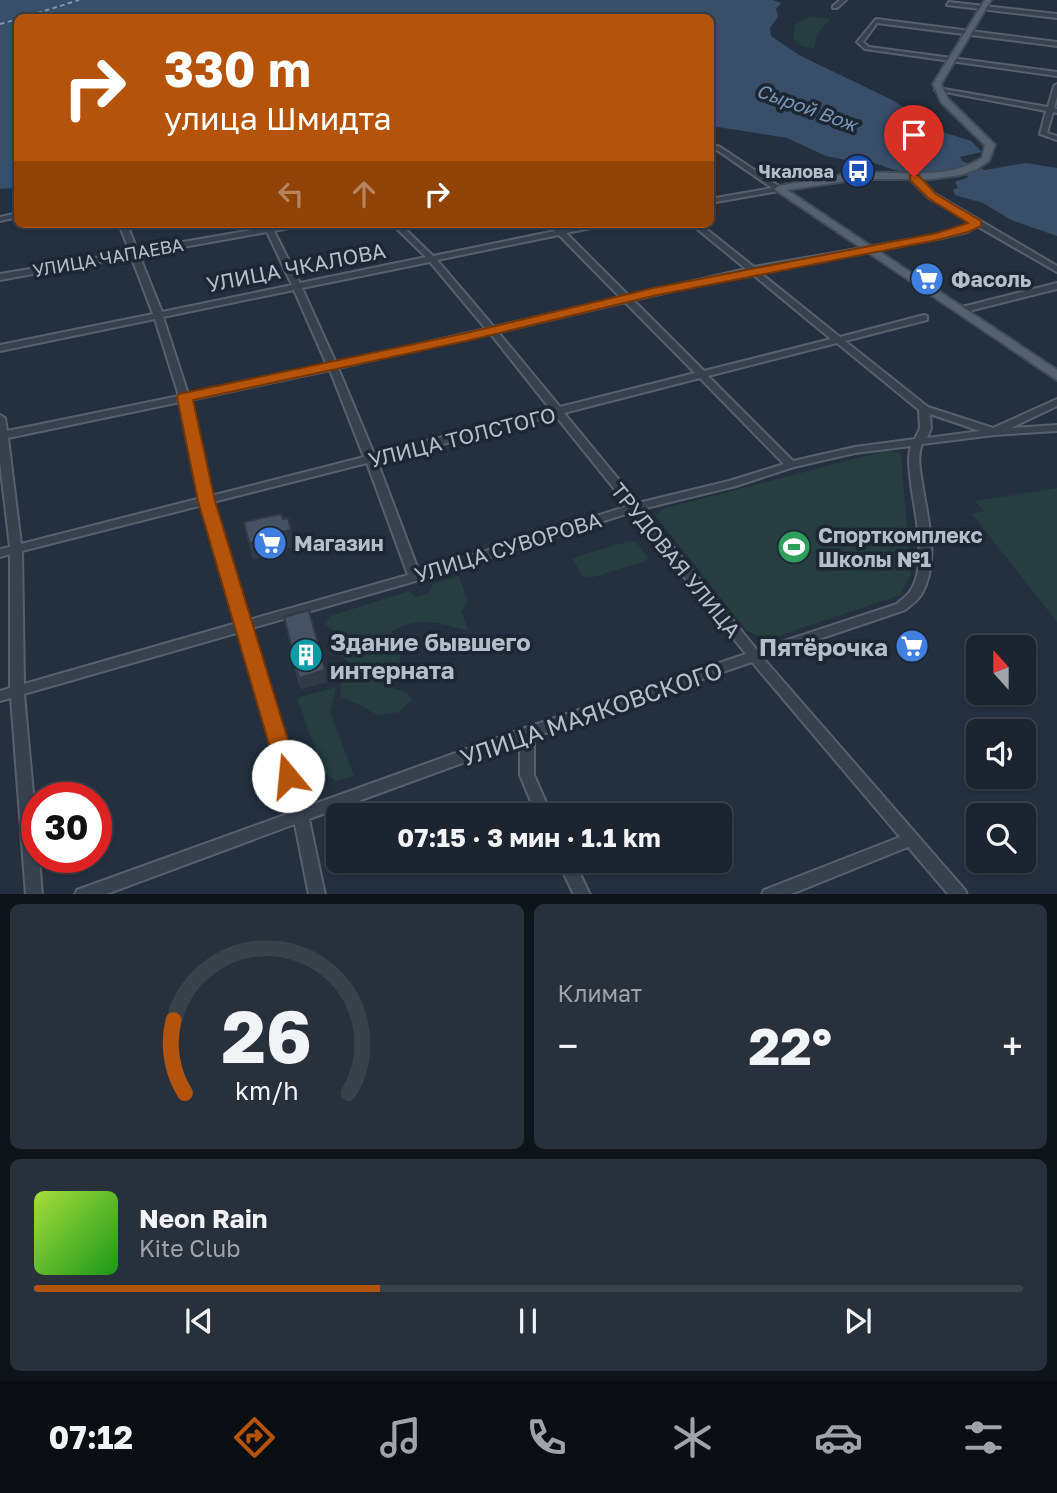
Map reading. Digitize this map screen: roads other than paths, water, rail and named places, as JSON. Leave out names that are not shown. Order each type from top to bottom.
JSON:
[{"type":"main road","points":[[779,189],[871,175],[914,177],[955,173],[978,165],[989,155],[990,145],[944,100],[937,84],[953,62],[985,4]]},
{"type":"main road","points":[[779,189],[1057,376]]},
{"type":"street","points":[[835,7],[843,0]]},
{"type":"street","points":[[949,4],[985,4],[1057,16]]},
{"type":"street","points":[[1057,44],[876,22],[860,42],[867,48],[953,62],[1057,74]]},
{"type":"street","points":[[1057,86],[1053,111],[1043,134],[1057,138]]},
{"type":"street","points":[[938,90],[1053,111]]},
{"type":"street","points":[[714,149],[779,189]]},
{"type":"street","points":[[914,177],[932,196],[1057,269]]},
{"type":"street","points":[[714,200],[779,189]]},
{"type":"street","points":[[1,436],[332,367],[754,270],[937,237],[964,230],[976,223]]},
{"type":"street","points":[[124,228],[158,314],[184,397],[207,501],[300,814],[317,894]]},
{"type":"street","name":"УЛИЦА ЧАПАЕВА","points":[[0,277],[275,228]]},
{"type":"street","name":"ТРУДОВАЯ УЛИЦА","points":[[398,228],[432,259],[755,657],[959,894]]},
{"type":"street","points":[[558,228],[791,465]]},
{"type":"street","name":"УЛИЦА ЧКАЛОВА","points":[[0,348],[580,228]]},
{"type":"street","points":[[700,228],[754,270],[835,340],[924,409],[994,432],[1057,428]]},
{"type":"street","points":[[269,229],[298,285],[372,460],[415,577]]},
{"type":"street","points":[[961,310],[1057,286]]},
{"type":"street","name":"УЛИЦА ТОЛСТОГО","points":[[0,553],[924,318]]},
{"type":"street","name":"УЛИЦА СУВОРОВА","points":[[0,696],[415,577],[633,508],[733,484],[791,465],[855,450],[994,432],[1057,402]]},
{"type":"street","name":"УЛИЦА МАЯКОВСКОГО","points":[[83,894],[527,733],[901,607],[917,596],[924,577],[914,462],[917,443],[926,425],[924,409]]},
{"type":"street","points":[[0,418],[16,550],[17,691],[34,894]]},
{"type":"street","points":[[527,733],[527,775],[539,803]]},
{"type":"street","points":[[770,894],[911,839]]},
{"type":"street","points":[[572,873],[582,894]]},
{"type":"water","name":"Сырой Вож","points":[[0,0],[773,0],[781,3],[776,9],[778,17],[770,28],[771,36],[799,55],[892,100],[946,133],[971,141],[982,152],[960,157],[962,161],[985,170],[1026,163],[1057,168],[1057,236],[1011,220],[983,203],[955,195],[953,190],[958,188],[955,182],[969,177],[951,168],[939,173],[918,174],[894,170],[869,161],[856,162],[826,156],[787,138],[714,126],[714,14],[14,14],[14,188],[0,189]]},
{"type":"place","name":"Чкалова","points":[[858,171]]},
{"type":"place","name":"Фасоль","points":[[927,279]]},
{"type":"place","name":"Магазин","points":[[270,543]]},
{"type":"place","name":"Спорткомплекс Школы №1","points":[[794,547]]},
{"type":"place","name":"Пятёрочка","points":[[912,646]]},
{"type":"place","name":"Здание бывшего интерната","points":[[306,655]]}]
